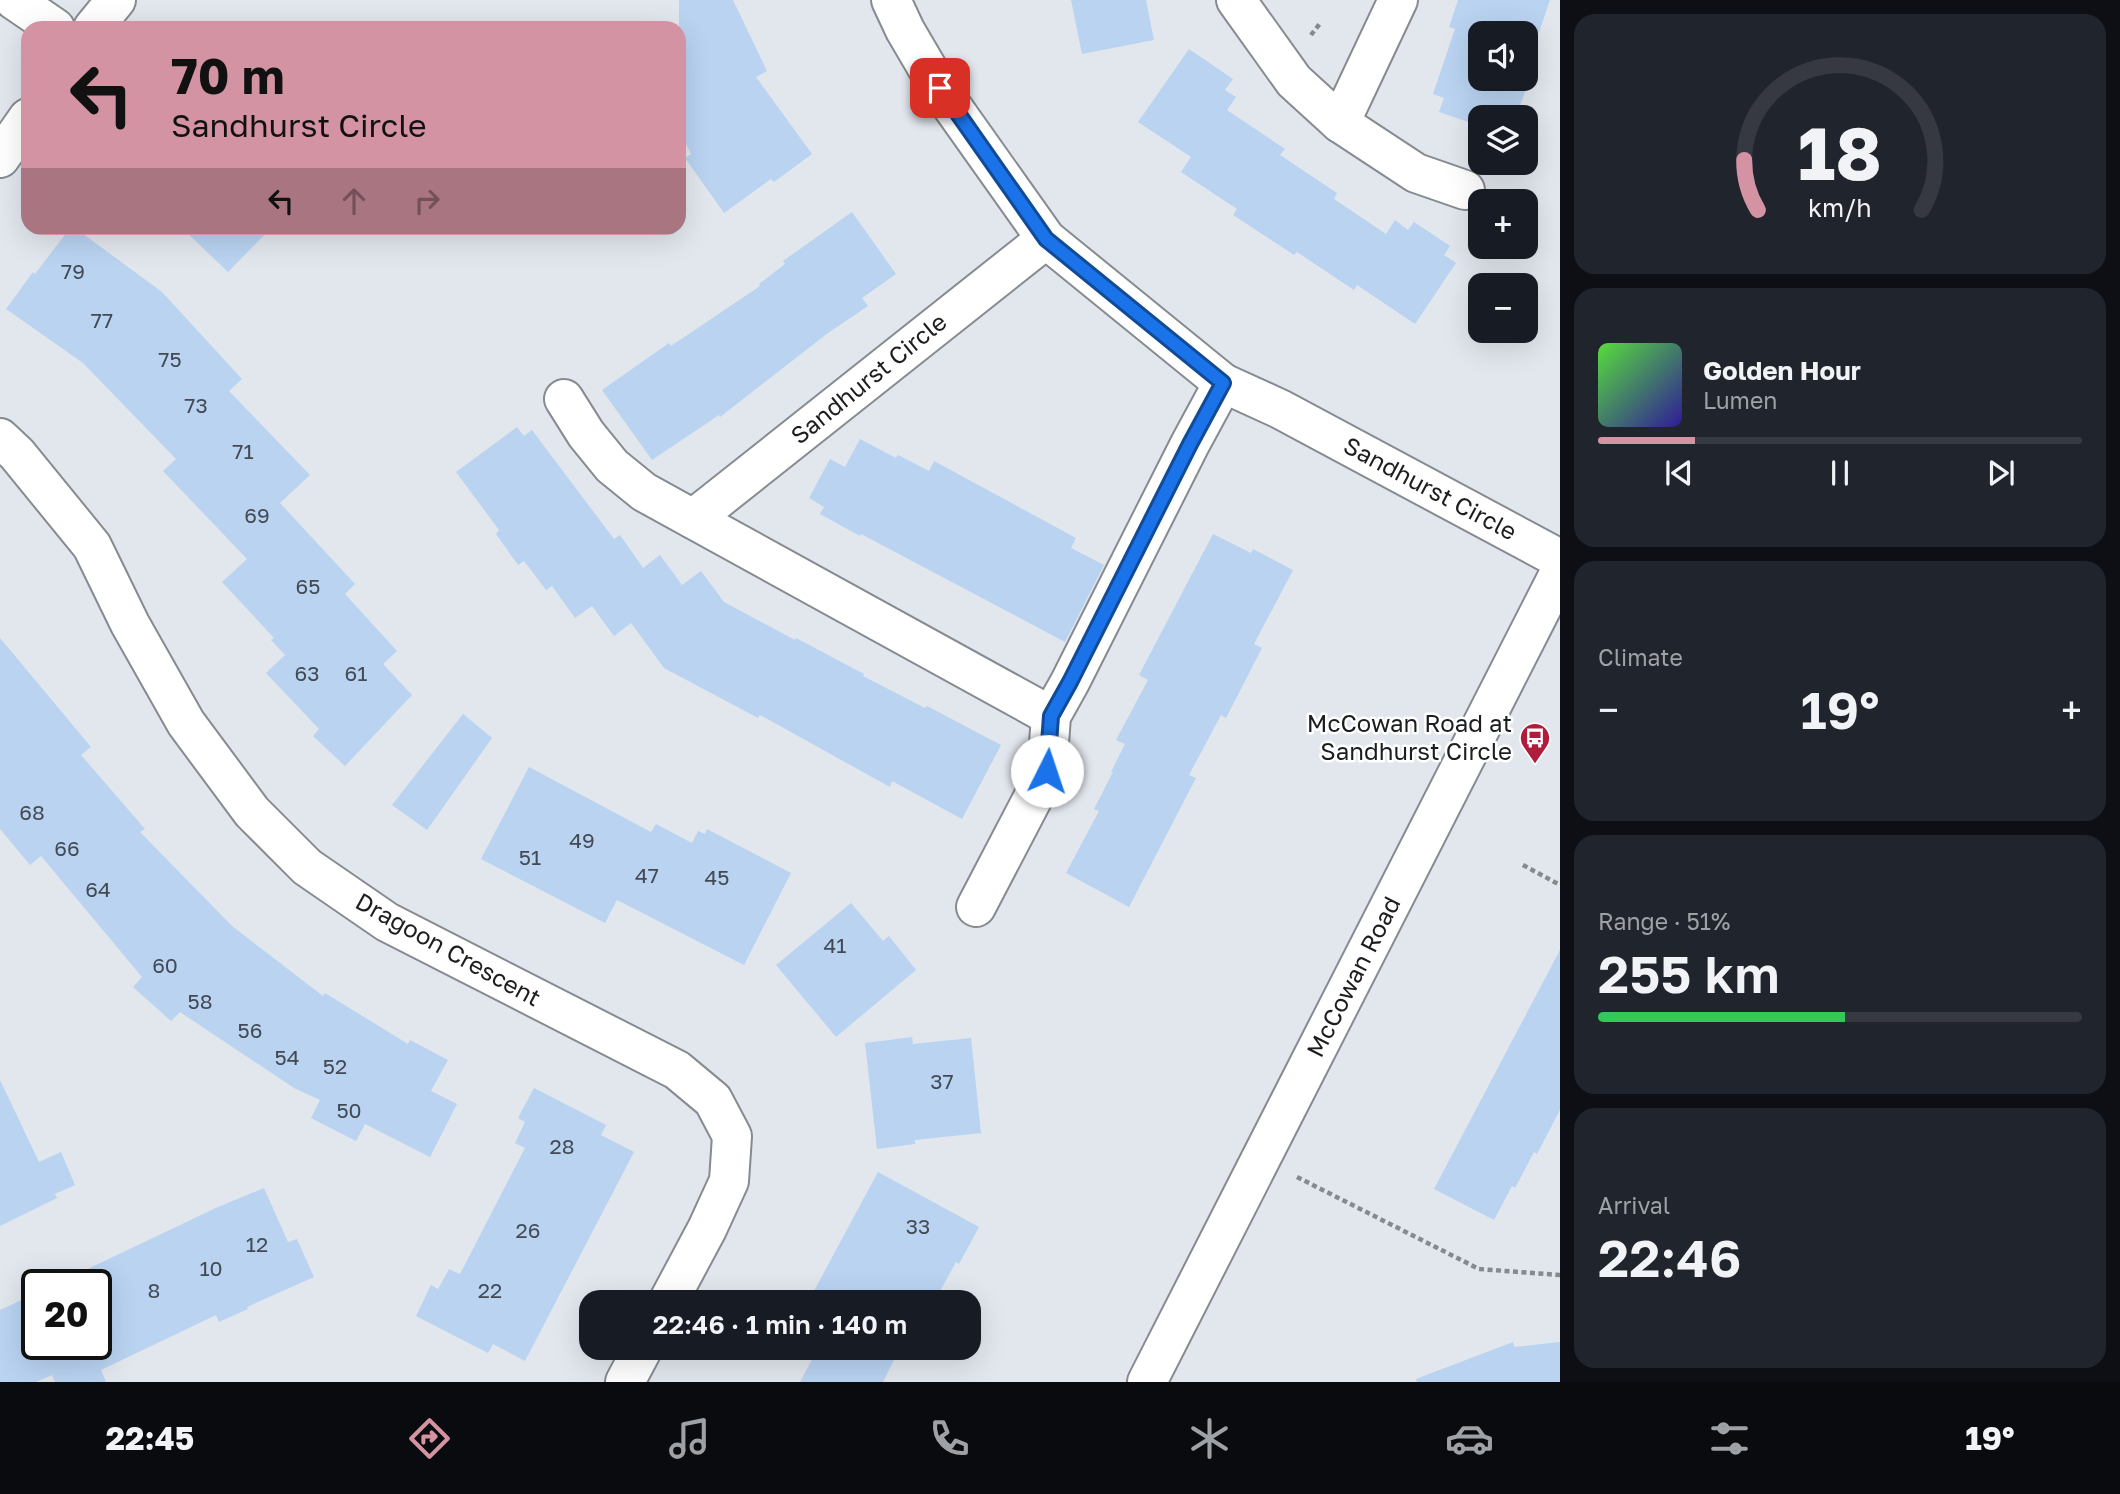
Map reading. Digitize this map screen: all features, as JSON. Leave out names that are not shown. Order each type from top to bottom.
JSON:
[{"type":"street","points":[[14,0],[45,21]]},
{"type":"street","points":[[99,21],[116,0]]},
{"type":"street","name":"Sandhurst Circle","points":[[891,0],[905,30],[940,88],[1046,239],[1223,383],[1280,409],[1560,558]]},
{"type":"street","points":[[1236,0],[1294,81],[1340,123],[1416,173],[1465,190]]},
{"type":"street","points":[[1340,123],[1398,0]]},
{"type":"street","points":[[0,158],[21,128]]},
{"type":"street","name":"Sandhurst Circle","points":[[693,519],[1046,239]]},
{"type":"street","points":[[976,907],[1047,771],[1051,716],[1223,383]]},
{"type":"street","points":[[564,399],[586,434],[612,466],[644,492],[1051,716]]},
{"type":"street","name":"Dragoon Crescent","points":[[0,438],[18,454],[92,546],[130,624],[186,723],[252,812],[307,867],[387,922],[677,1070],[713,1100],[732,1136],[729,1181],[674,1290]]},
{"type":"street","name":"McCowan Road","points":[[1147,1382],[1560,572]]},
{"type":"street","points":[[625,1382],[637,1360]]},
{"type":"path","points":[[1523,865],[1560,885]]},
{"type":"path","points":[[1262,1158],[1479,1269],[1560,1275]]},
{"type":"building","points":[[679,0],[733,0],[767,71],[756,77],[812,154],[724,213],[686,159],[691,154],[686,144],[686,21],[679,21]]},
{"type":"building","points":[[1071,0],[1146,0],[1154,40],[1082,54]]},
{"type":"building","points":[[1458,0],[1550,0],[1538,35],[1538,21],[1468,21],[1468,91],[1525,91],[1520,105],[1468,105],[1468,122],[1439,112],[1444,98],[1433,94],[1455,29],[1449,27]]},
{"type":"building","points":[[1189,49],[1233,79],[1225,90],[1236,97],[1227,110],[1285,149],[1280,155],[1337,193],[1334,199],[1386,234],[1395,220],[1408,230],[1414,222],[1450,246],[1444,255],[1456,263],[1415,324],[1357,285],[1354,290],[1297,252],[1294,255],[1233,215],[1237,209],[1181,172],[1191,157],[1138,122]]},
{"type":"building","points":[[852,212],[896,274],[862,298],[868,306],[828,333],[720,417],[719,415],[652,460],[602,390],[669,343],[671,346],[760,286],[759,284],[785,264],[783,261]]},
{"type":"building","points":[[65,235],[85,235],[162,292],[242,379],[229,391],[310,475],[280,503],[355,584],[345,594],[397,651],[383,664],[412,695],[345,766],[313,736],[319,729],[266,673],[285,655],[271,640],[274,638],[222,582],[247,559],[163,471],[176,459],[83,363],[6,309],[33,272],[35,274]]},
{"type":"building","points":[[189,235],[264,235],[228,272]]},
{"type":"building","points":[[517,427],[524,436],[532,430],[614,539],[620,535],[643,568],[660,555],[682,585],[701,571],[724,602],[1001,745],[962,819],[892,781],[890,787],[760,715],[758,718],[664,668],[631,623],[614,636],[592,606],[575,618],[552,586],[546,590],[524,561],[518,565],[496,534],[499,530],[456,472]]},
{"type":"building","points":[[860,439],[929,471],[934,461],[1076,538],[1071,548],[1104,565],[1065,642],[820,514],[824,507],[809,498],[830,459],[845,467]]},
{"type":"building","points":[[1213,534],[1251,553],[1253,549],[1293,570],[1254,644],[1262,648],[1226,718],[1221,715],[1189,775],[1196,778],[1129,907],[1066,873],[1099,811],[1094,809],[1125,744],[1116,740],[1148,680],[1139,675]]},
{"type":"building","points":[[0,638],[91,747],[81,755],[145,829],[140,832],[232,926],[323,996],[325,993],[408,1044],[410,1040],[448,1060],[431,1091],[457,1104],[430,1157],[365,1124],[356,1141],[311,1118],[320,1100],[294,1088],[180,1012],[171,1021],[133,987],[142,977],[41,856],[30,865],[0,829]]},
{"type":"building","points":[[463,714],[492,738],[427,830],[392,805]]},
{"type":"building","points":[[529,767],[651,832],[656,824],[692,843],[698,831],[705,834],[707,829],[791,873],[744,965],[617,900],[605,923],[481,859]]},
{"type":"building","points":[[851,903],[883,941],[889,936],[916,970],[836,1037],[776,965]]},
{"type":"building","points":[[1560,950],[1560,1110],[1537,1154],[1534,1152],[1494,1220],[1434,1189]]},
{"type":"building","points":[[912,1037],[913,1044],[971,1038],[981,1133],[915,1140],[915,1144],[877,1149],[865,1043]]},
{"type":"building","points":[[0,1080],[39,1162],[61,1152],[75,1185],[55,1194],[57,1198],[0,1226]]},
{"type":"building","points":[[534,1088],[606,1125],[601,1135],[634,1152],[525,1361],[493,1344],[488,1353],[416,1316],[431,1285],[438,1289],[449,1269],[460,1274],[525,1148],[515,1143],[525,1122],[518,1118]]},
{"type":"building","points":[[878,1172],[979,1227],[959,1264],[956,1262],[941,1290],[814,1290]]},
{"type":"building","points":[[264,1188],[288,1242],[297,1239],[314,1277],[219,1322],[216,1315],[101,1370],[106,1382],[55,1382],[52,1375],[36,1382],[0,1382],[0,1310],[21,1300],[21,1360],[112,1360],[112,1269],[88,1269]]},
{"type":"building","points":[[1513,1342],[1514,1347],[1560,1342],[1560,1382],[1417,1382],[1416,1379]]},
{"type":"building","points":[[812,1360],[894,1360],[883,1382],[800,1382]]},
{"type":"place","name":"McCowan Road at Sandhurst Circle","points":[[1535,765]]},
{"type":"route","points":[[940,88],[1046,239],[1223,383],[1051,716],[1047,771]]}]
